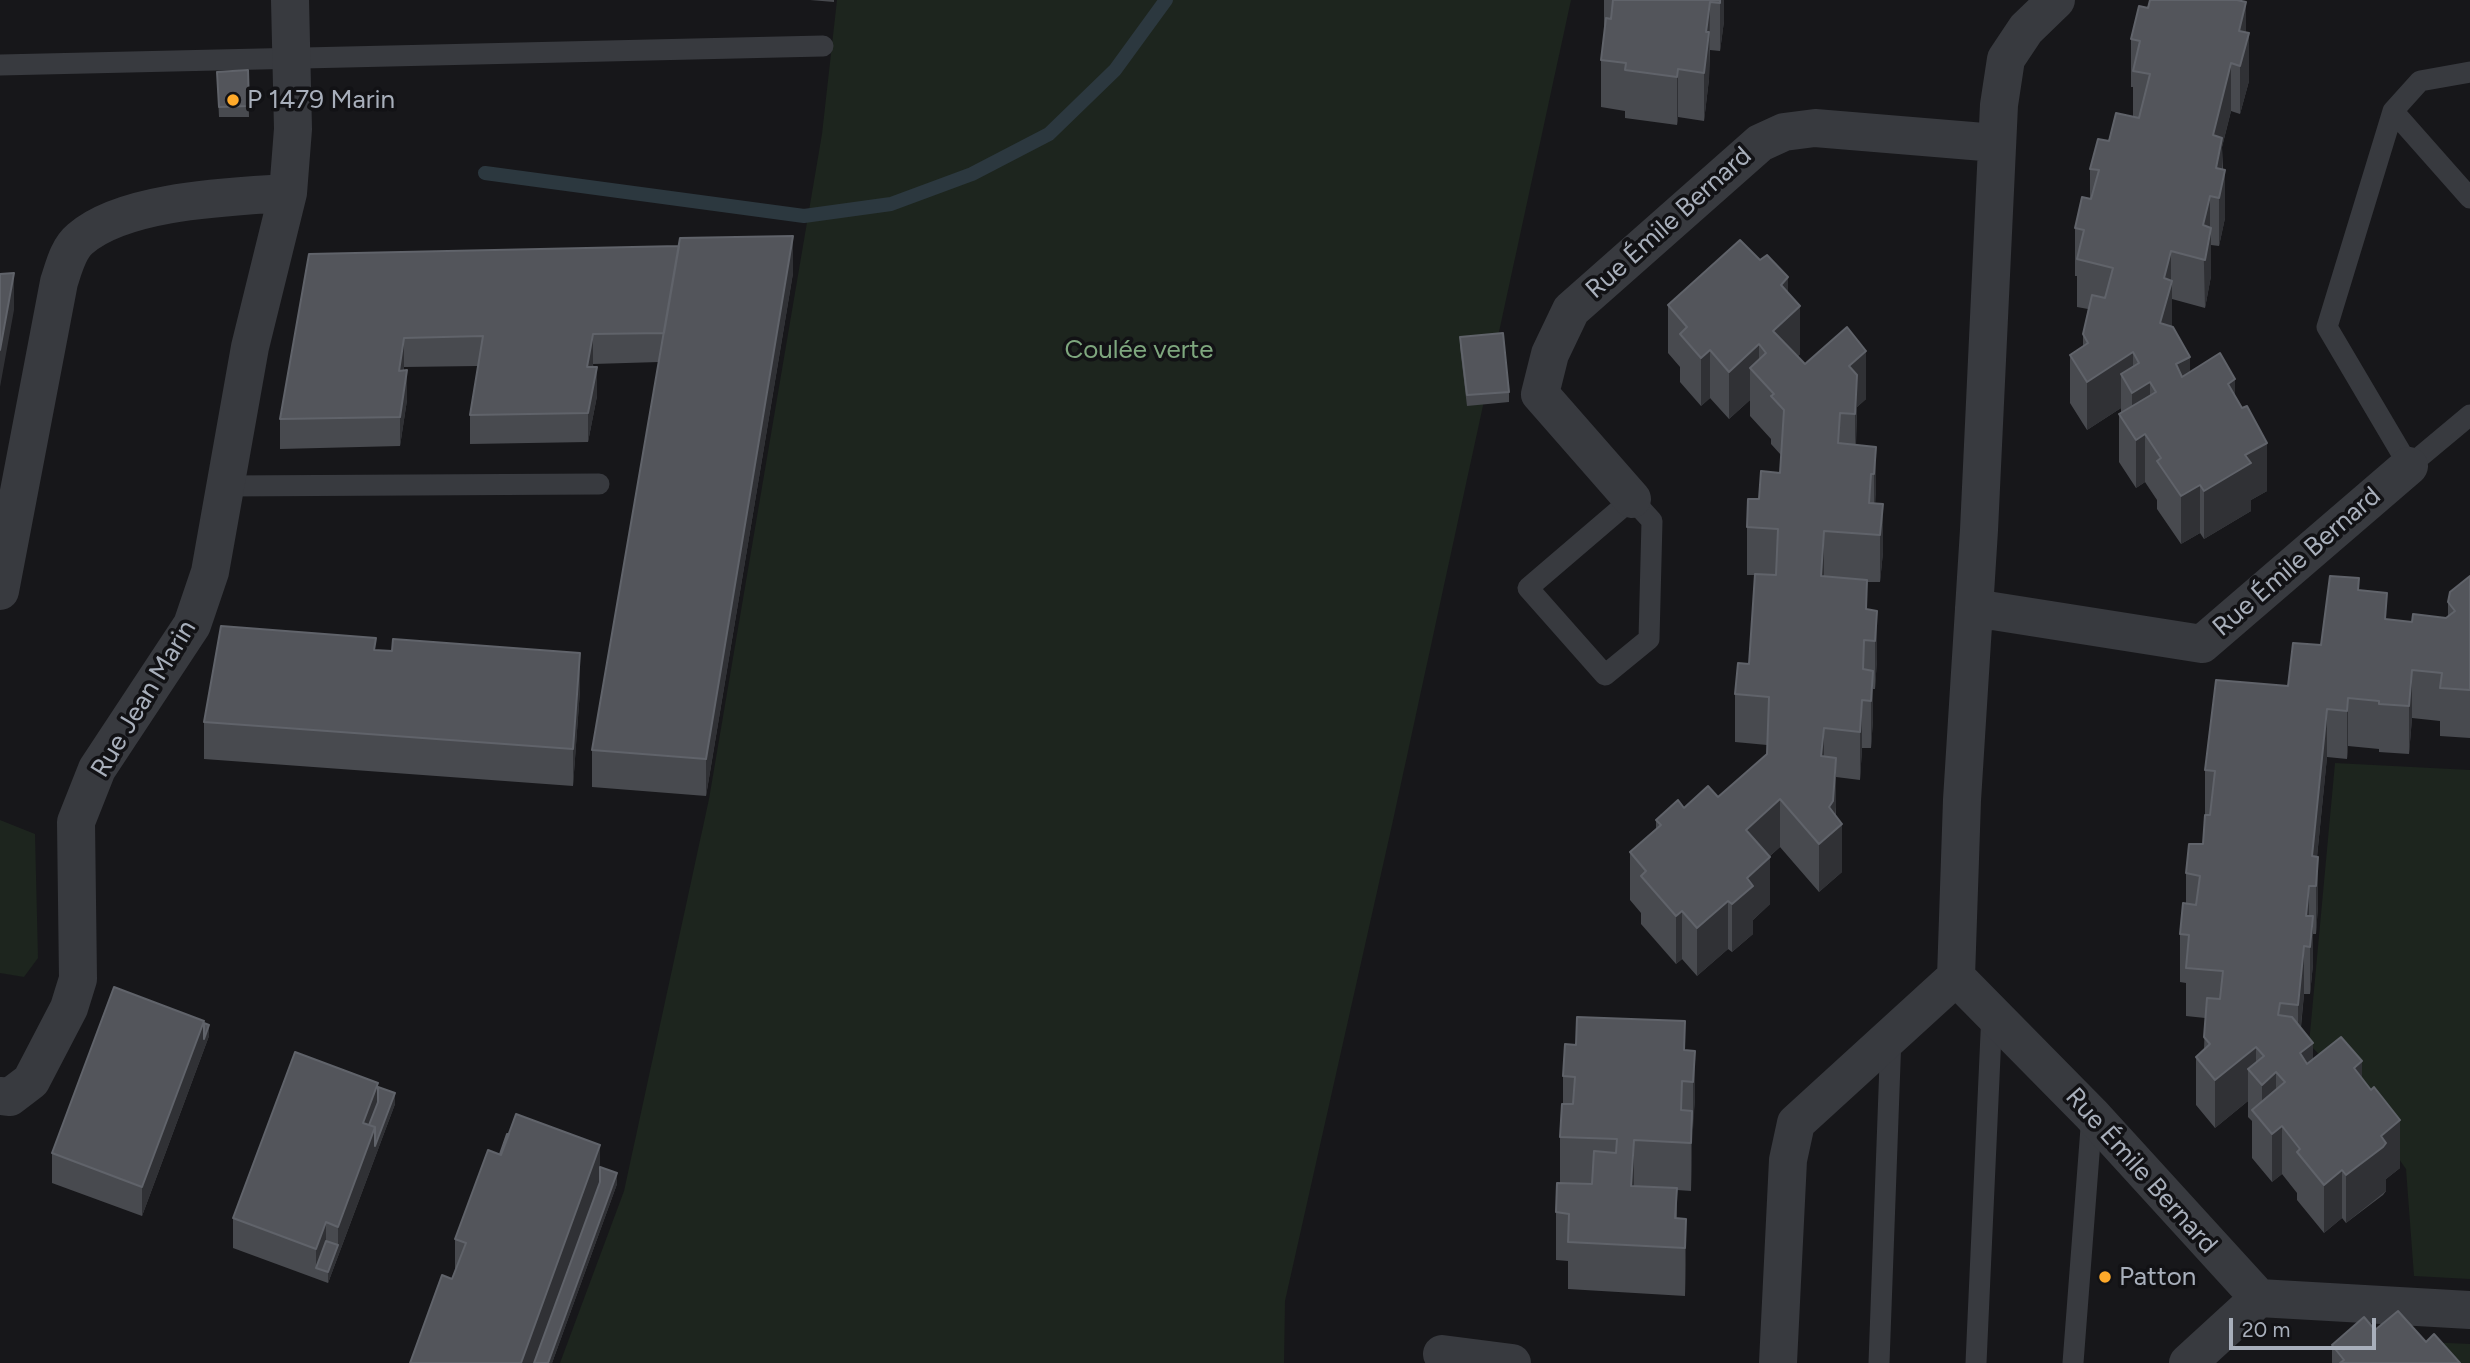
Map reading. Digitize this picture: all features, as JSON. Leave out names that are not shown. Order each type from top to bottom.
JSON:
[{"type":"street","name":"Rue Jean Marin","points":[[0,1096],[10,1097],[31,1081],[69,1008],[78,979],[76,822],[97,769],[192,625],[210,572],[250,347],[288,193],[293,128],[290,0]]},
{"type":"street","points":[[1778,1363],[1788,1160],[1796,1123],[1956,977],[1962,800],[1999,105],[2007,60],[2026,29],[2051,2]]},
{"type":"street","name":"Rue Émile Bernard","points":[[1632,499],[1540,394],[1550,354],[1571,310],[1760,143],[1784,132],[1815,128],[1996,143]]},
{"type":"street","points":[[0,591],[59,282],[66,259],[78,240],[118,217],[217,198],[288,193]]},
{"type":"street","name":"Rue Émile Bernard","points":[[1974,608],[2202,644],[2409,466]]},
{"type":"street","name":"Rue Émile Bernard","points":[[1956,977],[2092,1115],[2259,1298]]},
{"type":"street","points":[[2188,1363],[2259,1298],[2470,1310]]},
{"type":"street","points":[[1442,1354],[1512,1363]]},
{"type":"lane","points":[[0,65],[823,46]]},
{"type":"lane","points":[[2470,72],[2420,81],[2393,111],[2327,327],[2409,466],[2470,415]]},
{"type":"lane","points":[[2393,111],[2470,198]]},
{"type":"lane","points":[[224,486],[599,484]]},
{"type":"lane","points":[[1632,499],[1653,521],[1649,639],[1605,675],[1528,588],[1632,499]]},
{"type":"lane","points":[[1976,1363],[1992,1012]]},
{"type":"lane","points":[[1879,1363],[1891,1036]]},
{"type":"lane","points":[[2073,1363],[2092,1115]]},
{"type":"green space","name":"Coulée verte","points":[[837,0],[1571,0],[1392,825],[1285,1301],[1284,1363],[560,1363],[624,1191],[709,799],[822,134]]},
{"type":"green space","points":[[2335,763],[2470,770],[2470,1279],[2414,1276],[2406,1169],[2342,1078],[2309,1044]]},
{"type":"green space","points":[[0,820],[35,834],[38,958],[24,977],[0,973]]},
{"type":"green space","points":[[2402,1341],[2470,1344],[2470,1363],[2422,1363]]},
{"type":"building","points":[[1613,0],[1720,0],[1720,3],[1710,2],[1704,73],[1678,69],[1677,77],[1625,70],[1626,63],[1601,60],[1606,18],[1611,19]]},
{"type":"building","points":[[2150,0],[2246,2],[2239,31],[2249,33],[2240,66],[2231,63],[2213,135],[2222,138],[2216,168],[2225,170],[2219,198],[2210,196],[2203,225],[2211,228],[2205,260],[2171,251],[2164,278],[2172,281],[2160,323],[2173,327],[2190,357],[2176,364],[2182,377],[2220,353],[2235,379],[2228,384],[2242,408],[2247,406],[2267,443],[2245,455],[2251,463],[2204,491],[2200,485],[2181,496],[2157,461],[2161,458],[2145,434],[2136,440],[2119,414],[2156,392],[2150,382],[2132,393],[2121,374],[2139,363],[2133,352],[2087,382],[2070,355],[2088,343],[2083,334],[2092,295],[2105,298],[2113,268],[2077,259],[2084,230],[2075,228],[2082,197],[2091,199],[2099,170],[2090,169],[2098,139],[2109,141],[2116,113],[2139,118],[2150,74],[2133,71],[2140,41],[2131,39],[2139,6],[2148,8]]},
{"type":"building","name":"P 1479 Marin","points":[[248,70],[249,106],[219,107],[217,72]]},
{"type":"building","points":[[793,236],[706,759],[592,750],[680,238]]},
{"type":"building","points":[[1740,240],[1760,260],[1767,255],[1788,277],[1781,285],[1800,306],[1773,331],[1805,364],[1847,327],[1866,351],[1849,366],[1857,375],[1855,414],[1840,413],[1838,443],[1876,447],[1869,503],[1883,504],[1880,535],[1824,531],[1821,576],[1867,580],[1866,609],[1877,611],[1875,641],[1864,640],[1863,669],[1873,671],[1871,701],[1862,700],[1860,732],[1824,728],[1821,756],[1836,758],[1833,801],[1829,807],[1842,824],[1819,844],[1780,799],[1746,830],[1770,857],[1747,878],[1753,886],[1732,904],[1728,901],[1697,928],[1682,911],[1676,916],[1641,876],[1646,871],[1630,852],[1661,825],[1656,820],[1678,800],[1684,808],[1708,786],[1718,797],[1767,754],[1769,697],[1735,694],[1738,663],[1749,664],[1755,574],[1776,575],[1778,529],[1747,527],[1748,499],[1759,499],[1761,471],[1780,473],[1784,410],[1771,396],[1774,394],[1750,368],[1766,353],[1759,344],[1729,372],[1710,350],[1701,358],[1680,334],[1687,327],[1668,305]]},
{"type":"building","points":[[679,246],[664,333],[593,334],[587,367],[597,367],[588,413],[470,415],[483,336],[404,338],[399,371],[407,370],[400,417],[280,419],[309,254]]},
{"type":"building","points":[[14,273],[0,350],[0,274]]},
{"type":"building","points":[[1503,333],[1509,392],[1467,395],[1460,337]]},
{"type":"building","points":[[2330,576],[2359,578],[2358,590],[2387,593],[2385,619],[2412,622],[2413,614],[2446,618],[2455,611],[2448,602],[2450,592],[2470,576],[2470,690],[2440,688],[2442,673],[2412,670],[2409,706],[2348,698],[2347,711],[2327,709],[2312,856],[2318,857],[2316,886],[2309,886],[2306,916],[2313,916],[2310,947],[2304,946],[2298,1005],[2280,1003],[2278,1015],[2292,1017],[2313,1043],[2300,1053],[2307,1064],[2341,1037],[2362,1061],[2354,1068],[2371,1090],[2374,1087],[2400,1120],[2381,1136],[2386,1143],[2383,1147],[2346,1175],[2342,1170],[2324,1185],[2297,1152],[2300,1149],[2282,1126],[2272,1134],[2252,1110],[2285,1082],[2276,1072],[2262,1085],[2248,1069],[2264,1056],[2256,1047],[2215,1080],[2196,1057],[2210,1044],[2204,1037],[2207,998],[2220,999],[2223,971],[2186,968],[2189,935],[2180,934],[2183,903],[2196,905],[2200,876],[2186,873],[2189,844],[2203,844],[2205,815],[2210,815],[2215,771],[2205,770],[2216,680],[2288,686],[2293,643],[2321,645]]},
{"type":"building","points":[[221,626],[376,638],[374,650],[392,651],[393,639],[580,653],[573,749],[204,722]]},
{"type":"building","points":[[114,987],[204,1021],[142,1187],[52,1153]]},
{"type":"building","points":[[1577,1017],[1685,1021],[1684,1050],[1695,1051],[1693,1082],[1682,1081],[1681,1110],[1692,1111],[1691,1143],[1634,1140],[1631,1186],[1677,1188],[1675,1218],[1686,1219],[1685,1248],[1568,1242],[1569,1214],[1556,1212],[1557,1183],[1592,1184],[1594,1151],[1616,1153],[1617,1139],[1560,1137],[1562,1104],[1573,1104],[1575,1077],[1563,1076],[1565,1044],[1576,1045]]},
{"type":"building","points":[[204,1023],[209,1025],[204,1039]]},
{"type":"building","points":[[295,1052],[378,1083],[363,1123],[375,1127],[338,1227],[326,1222],[316,1249],[233,1218]]},
{"type":"building","points":[[378,1087],[395,1093],[375,1146],[375,1127],[369,1125],[378,1102]]},
{"type":"building","points":[[516,1114],[600,1145],[521,1363],[410,1363],[442,1275],[452,1279],[466,1243],[455,1239],[488,1150],[501,1155]]},
{"type":"building","points":[[509,1134],[501,1155],[500,1154]]},
{"type":"building","points":[[600,1167],[617,1173],[548,1363],[534,1363],[600,1182]]},
{"type":"building","points":[[326,1241],[338,1245],[328,1272],[316,1268]]},
{"type":"building","points":[[2398,1311],[2426,1342],[2434,1334],[2460,1363],[2340,1363],[2344,1360],[2332,1345],[2364,1317],[2375,1330]]},
{"type":"waterway","points":[[485,173],[804,216],[891,204],[972,174],[1049,134],[1115,70],[1166,0]]},
{"type":"place","name":"P 1479 Marin","points":[[233,100]]},
{"type":"place","name":"Patton","points":[[2105,1277]]}]
